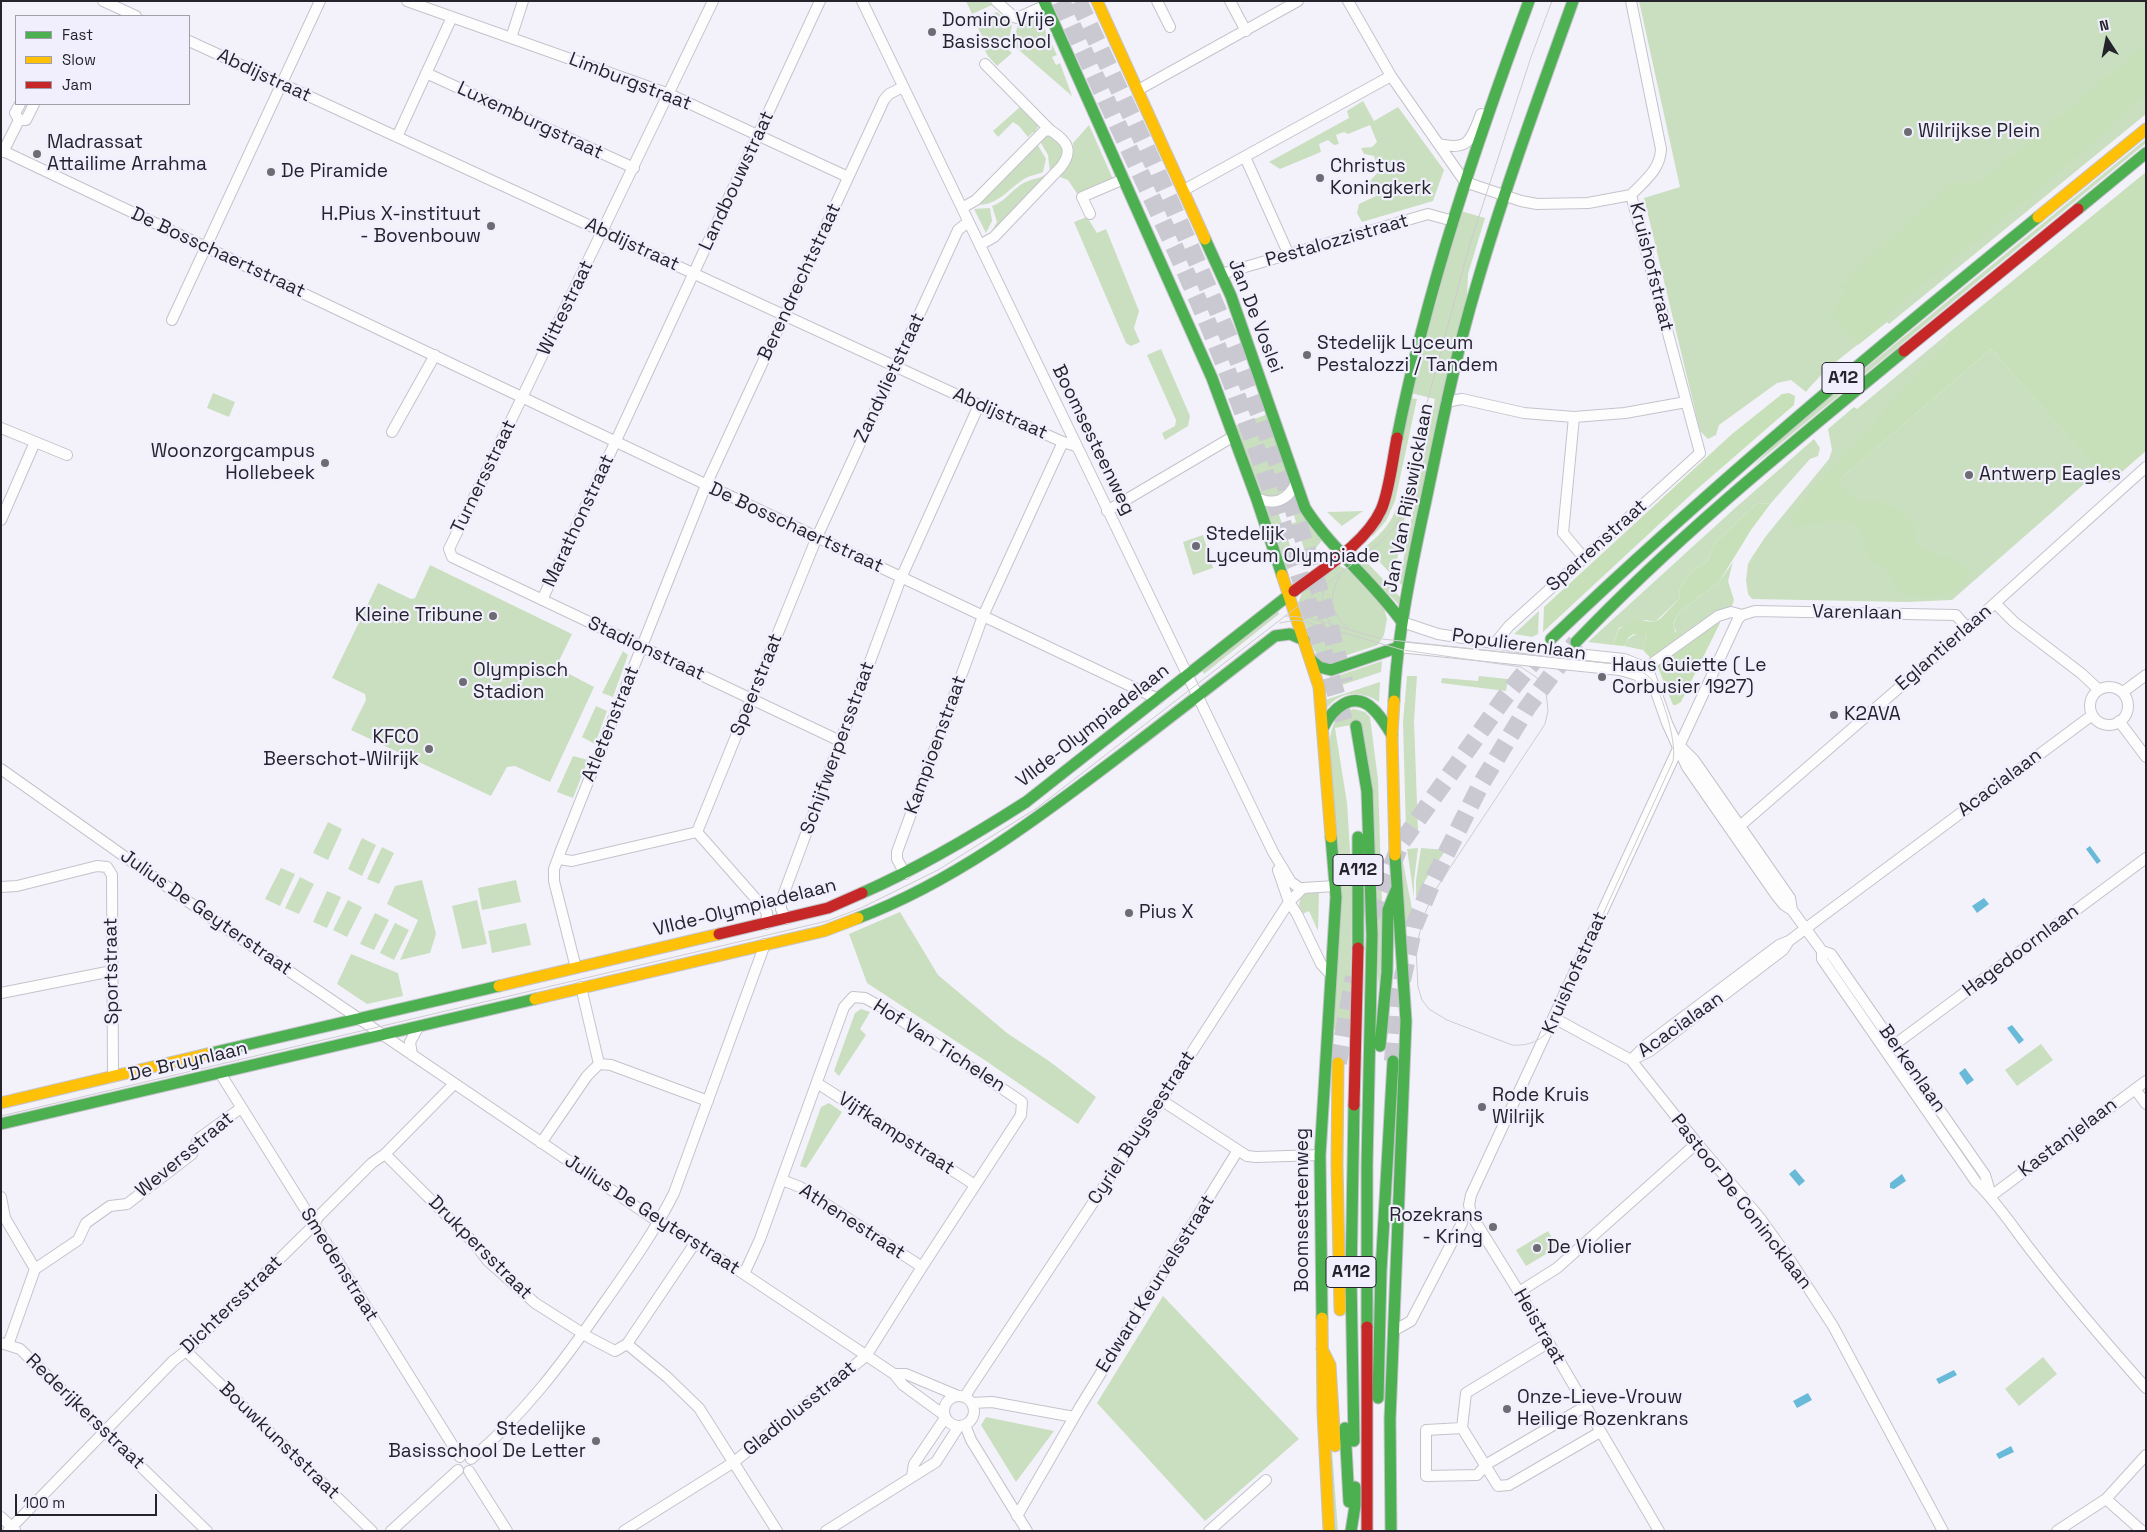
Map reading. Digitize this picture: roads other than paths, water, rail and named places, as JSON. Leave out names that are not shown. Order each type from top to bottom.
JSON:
[{"type":"main road","name":"Jan Van Rijswijcklaan","points":[[1289,595],[1368,532],[1382,508],[1407,387],[1453,221],[1489,109],[1530,1]]},
{"type":"main road","name":"Jan Van Rijswijcklaan","points":[[1393,1331],[1406,1021],[1396,890],[1392,735],[1395,675],[1402,622],[1446,402],[1475,288],[1503,195],[1573,1]]},
{"type":"main road","name":"Jan De Voslei","points":[[1100,2],[1221,274],[1264,389],[1296,483],[1311,519],[1393,607],[1402,622]]},
{"type":"main road","points":[[1045,3],[1192,330],[1256,497],[1319,687],[1335,886],[1331,975]]},
{"type":"main road","name":"A12","points":[[1551,639],[1625,567],[1714,486],[1908,322],[2146,129]]},
{"type":"main road","name":"A12","points":[[1576,642],[1616,600],[1743,484],[2146,153]]},
{"type":"main road","name":"VIIde-Olympiadelaan","points":[[360,1018],[766,924],[841,904],[905,874],[981,831],[1026,802],[1289,595]]},
{"type":"main road","name":"VIIde-Olympiadelaan","points":[[382,1034],[824,931],[860,918],[945,875],[995,846],[1052,807],[1275,636],[1288,633],[1299,636],[1304,640]]},
{"type":"main road","points":[[1311,660],[1319,667],[1330,670],[1399,647]]},
{"type":"main road","points":[[1323,728],[1334,710],[1342,704],[1357,701],[1372,708],[1392,735]]},
{"type":"main road","name":"A112","points":[[1351,1531],[1355,1506],[1351,1279],[1355,1051],[1358,992],[1359,850],[1351,727],[1367,791],[1371,854],[1370,1106],[1366,1280],[1367,1531]]},
{"type":"main road","points":[[1370,1106],[1379,1051],[1387,972],[1388,910],[1396,890]]},
{"type":"main road","name":"Boomsesteenweg","points":[[1329,1531],[1323,1433],[1320,1155],[1331,975]]},
{"type":"main road","name":"De Bruynlaan","points":[[1,1103],[360,1018]]},
{"type":"main road","name":"De Bruynlaan","points":[[1,1124],[382,1034]]},
{"type":"main road","points":[[1377,1531],[1376,1422],[1381,1271],[1392,1061]]},
{"type":"main road","points":[[1338,1063],[1338,1280],[1351,1531]]},
{"type":"main road","points":[[1391,1531],[1390,1419],[1393,1331]]},
{"type":"main road","points":[[1322,1349],[1330,1365],[1339,1486],[1351,1531]]},
{"type":"street","points":[[103,1],[134,15]]},
{"type":"street","points":[[172,320],[320,1]]},
{"type":"street","name":"Limburgstraat","points":[[408,1],[668,94],[848,177]]},
{"type":"street","points":[[511,38],[523,1]]},
{"type":"street","name":"Wittestraat","points":[[523,397],[713,1]]},
{"type":"street","name":"Landbouwstraat","points":[[617,442],[820,1]]},
{"type":"street","name":"Boomsesteenweg","points":[[862,1],[1273,852],[1291,882],[1300,889]]},
{"type":"street","points":[[996,1],[1017,18],[1045,3]]},
{"type":"street","points":[[1158,1],[1170,26]]},
{"type":"street","points":[[1230,1],[1246,31]]},
{"type":"street","points":[[1138,90],[1298,1]]},
{"type":"street","points":[[1348,1],[1391,76],[1465,182],[1529,203],[1554,204],[1606,201],[1631,195]]},
{"type":"street","name":"Kruishofstraat","points":[[1631,1],[1661,149],[1660,162],[1656,169],[1631,195],[1700,452]]},
{"type":"street","points":[[397,137],[452,17]]},
{"type":"street","name":"Abdijstraat","points":[[190,41],[979,405],[1076,446]]},
{"type":"street","points":[[980,245],[994,237],[1065,161],[1068,155],[1068,148],[1064,141],[1050,130],[986,64]]},
{"type":"street","name":"Luxemburgstraat","points":[[426,73],[634,168]]},
{"type":"street","points":[[1184,190],[1391,76]]},
{"type":"street","name":"Berendrechtstraat","points":[[706,485],[884,100],[889,94],[903,87]]},
{"type":"street","points":[[19,105],[15,113],[19,120]]},
{"type":"street","points":[[19,120],[26,120],[34,105]]},
{"type":"street","name":"Jan Van Rijswijcklaan","points":[[1439,144],[1455,147],[1465,144],[1474,134],[1481,114],[1489,109]]},
{"type":"street","points":[[2,151],[19,120]]},
{"type":"street","points":[[962,208],[976,200],[1039,134],[1050,130]]},
{"type":"street","name":"De Bosschaertstraat","points":[[2,151],[1158,700]]},
{"type":"street","points":[[1245,157],[1289,255]]},
{"type":"street","points":[[1090,214],[1082,197],[1124,179]]},
{"type":"street","name":"Pestalozzistraat","points":[[1221,274],[1428,214],[1453,221]]},
{"type":"street","name":"Zandvlietstraat","points":[[817,537],[958,230],[968,222]]},
{"type":"street","points":[[392,432],[435,355]]},
{"type":"street","name":"Turnersstraat","points":[[452,557],[449,549],[523,397]]},
{"type":"street","points":[[1446,402],[1462,399],[1524,413],[1574,417],[1625,413],[1686,402]]},
{"type":"street","name":"Schijfwerpersstraat","points":[[781,901],[901,578],[979,405]]},
{"type":"street","points":[[1574,417],[1563,533],[1584,558]]},
{"type":"street","points":[[1,428],[67,456]]},
{"type":"street","points":[[1107,511],[1234,436]]},
{"type":"street","points":[[2,518],[35,442]]},
{"type":"street","name":"Marathonstraat","points":[[542,600],[617,442]]},
{"type":"street","name":"Kampioenstraat","points":[[905,874],[897,859],[897,852],[983,616],[1063,442]]},
{"type":"street","name":"Sparrenstraat","points":[[1496,642],[1509,626],[1700,452]]},
{"type":"street","name":"Eglantierlaan","points":[[1736,829],[1967,628],[2146,467]]},
{"type":"street","points":[[1256,497],[1267,502],[1279,501],[1290,494],[1296,483]]},
{"type":"street","name":"Atletenstraat","points":[[576,968],[554,881],[554,870],[706,485]]},
{"type":"street","name":"Speerstraat","points":[[697,832],[817,537]]},
{"type":"street","name":"Stadionstraat","points":[[452,557],[840,741]]},
{"type":"street","points":[[1995,603],[2014,622],[2082,674],[2099,690]]},
{"type":"street","name":"Varenlaan","points":[[1742,615],[1755,611],[1956,615],[1967,628]]},
{"type":"street","points":[[1654,662],[1718,616],[1731,612],[1742,615]]},
{"type":"street","name":"Kruishofstraat","points":[[1470,1200],[1678,745],[1734,625],[1742,615]]},
{"type":"street","name":"Populierenlaan","points":[[1402,622],[1438,634],[1538,650],[1630,660],[1649,672],[1655,692]]},
{"type":"street","name":"Populierenlaan","points":[[1399,647],[1620,670],[1643,678],[1655,692]]},
{"type":"street","points":[[2123,692],[2146,675]]},
{"type":"street","points":[[2112,687],[2123,692],[2126,697],[2127,710],[2125,716],[2119,721],[2104,726],[2094,721],[2091,716],[2092,701],[2099,690],[2112,687]]},
{"type":"street","points":[[1655,692],[1678,745]]},
{"type":"street","name":"Acacialaan","points":[[1631,1060],[1653,1039],[1779,945],[1789,941],[2091,716]]},
{"type":"street","points":[[2119,721],[2146,757]]},
{"type":"street","name":"Berkenlaan","points":[[1678,745],[1687,767],[1736,829],[1784,905],[1792,910],[1806,928],[1822,951],[1822,959],[1976,1182],[1991,1196],[2032,1252],[2089,1323],[2146,1388]]},
{"type":"street","name":"Julius De Geyterstraat","points":[[1,769],[235,935],[360,1018],[541,1144],[660,1223],[744,1274],[894,1374],[903,1385],[945,1417]]},
{"type":"street","points":[[559,859],[572,861],[697,832],[763,907],[767,913],[766,924]]},
{"type":"street","points":[[1,887],[17,886],[97,866],[107,867],[117,851]]},
{"type":"street","points":[[1273,852],[1273,859],[1289,902],[1297,914],[1321,964],[1331,975]]},
{"type":"street","name":"Hagedoornlaan","points":[[1886,1051],[2146,858]]},
{"type":"street","name":"Sportstraat","points":[[107,867],[112,875],[113,1077]]},
{"type":"street","points":[[1300,889],[1335,886]]},
{"type":"street","name":"Cyriel Buyssestraat","points":[[964,1398],[1289,902],[1300,889]]},
{"type":"street","points":[[763,907],[769,907],[781,901],[781,909],[786,919]]},
{"type":"street","points":[[471,1459],[514,1420],[583,1334],[660,1223],[674,1193],[765,944]]},
{"type":"street","name":"Berkenlaan","points":[[1822,951],[1832,954],[1896,1044],[1985,1175],[1991,1196]]},
{"type":"street","points":[[1,993],[112,971]]},
{"type":"street","points":[[581,987],[599,1064]]},
{"type":"street","name":"Hof Van Tichelen","points":[[744,1274],[760,1240],[844,1007],[848,1000],[861,997],[883,1008],[1022,1102],[1021,1115],[866,1356]]},
{"type":"street","name":"Pastoor De Conincklaan","points":[[1554,1018],[1631,1060],[1760,1218],[1833,1326],[1943,1531]]},
{"type":"street","points":[[412,1055],[410,1042],[419,1026]]},
{"type":"street","points":[[541,1144],[587,1076],[599,1064],[611,1065],[708,1101]]},
{"type":"street","name":"Smedenstraat","points":[[220,1073],[460,1457]]},
{"type":"street","name":"Kastanjelaan","points":[[1991,1196],[2146,1081]]},
{"type":"street","name":"Vijfkampstraat","points":[[817,1083],[975,1185]]},
{"type":"street","name":"Dichtersstraat","points":[[12,1530],[104,1431],[173,1361],[186,1352],[314,1225],[318,1217],[372,1163],[384,1154],[454,1084]]},
{"type":"street","points":[[2134,1089],[2146,1104]]},
{"type":"street","points":[[1161,1100],[1247,1156],[1320,1155]]},
{"type":"street","name":"Weversstraat","points":[[35,1269],[78,1240],[86,1224],[110,1206],[127,1204],[192,1154],[198,1139],[241,1108]]},
{"type":"street","points":[[1519,1292],[1557,1268],[1697,1143]]},
{"type":"street","name":"Edward Keurvelsstraat","points":[[1017,1516],[1074,1417],[1238,1150]]},
{"type":"street","name":"Drukpersstraat","points":[[384,1154],[475,1244],[488,1261],[535,1302],[583,1334],[615,1351],[627,1344]]},
{"type":"street","name":"Athenestraat","points":[[782,1180],[800,1187],[922,1267]]},
{"type":"street","points":[[1,1197],[5,1218],[35,1269],[5,1344]]},
{"type":"street","name":"Heistraat","points":[[1470,1200],[1472,1216],[1519,1292],[1659,1531]]},
{"type":"street","points":[[1393,1331],[1411,1321],[1462,1223]]},
{"type":"street","points":[[695,1243],[627,1344],[667,1376],[699,1408],[777,1531]]},
{"type":"street","points":[[1548,1343],[1466,1393],[1462,1428],[1498,1486],[1509,1485],[1600,1432]]},
{"type":"street","name":"Rederijkersstraat","points":[[5,1344],[20,1349],[207,1531]]},
{"type":"street","name":"Bouwkunststraat","points":[[186,1352],[372,1531]]},
{"type":"street","name":"Gladiolusstraat","points":[[624,1531],[734,1462],[866,1356]]},
{"type":"street","name":"Julius De Geyterstraat","points":[[894,1374],[906,1374],[964,1398]]},
{"type":"street","points":[[832,1529],[936,1462],[962,1425],[974,1414],[964,1398]]},
{"type":"street","points":[[912,1476],[914,1464],[945,1417],[945,1404],[949,1399],[964,1398],[992,1402],[1074,1417]]},
{"type":"street","points":[[1462,1428],[1426,1430],[1426,1476],[1477,1475],[1486,1464],[1586,1406]]},
{"type":"street","points":[[945,1417],[951,1424],[962,1425]]},
{"type":"street","points":[[962,1425],[1027,1531]]},
{"type":"street","points":[[2057,1531],[2106,1498],[2146,1455]]},
{"type":"street","points":[[458,1470],[456,1463],[460,1457],[466,1456],[471,1459],[473,1464],[469,1471]]},
{"type":"street","points":[[458,1470],[462,1472],[469,1471]]},
{"type":"street","points":[[391,1531],[458,1470]]},
{"type":"street","points":[[469,1471],[506,1531]]},
{"type":"street","points":[[1208,1531],[1266,1480]]},
{"type":"street","points":[[2106,1498],[2142,1531]]},
{"type":"street","points":[[1,1517],[12,1530]]},
{"type":"water","points":[[2090,846],[2101,861],[2097,864],[2086,849]]},
{"type":"water","points":[[1984,898],[1989,904],[1977,913],[1972,906]]},
{"type":"water","points":[[2012,1025],[2024,1040],[2019,1044],[2007,1028]]},
{"type":"water","points":[[1965,1068],[1974,1080],[1967,1085],[1959,1073]]},
{"type":"water","points":[[1795,1169],[1805,1181],[1799,1186],[1789,1174]]},
{"type":"water","points":[[1902,1174],[1906,1181],[1894,1189],[1890,1188],[1890,1183]]},
{"type":"water","points":[[1954,1370],[1957,1375],[1939,1384],[1936,1379]]},
{"type":"water","points":[[1808,1393],[1812,1400],[1797,1408],[1793,1401]]},
{"type":"water","points":[[2011,1446],[2014,1452],[1999,1459],[1996,1454]]},
{"type":"tunnel","points":[[1061,1],[1186,273],[1244,414],[1314,622],[1346,728]]},
{"type":"tunnel","points":[[1078,1],[1192,251],[1262,420],[1320,593],[1344,682]]},
{"type":"tunnel","points":[[1393,1061],[1398,999],[1414,926],[1434,878],[1481,784],[1527,708],[1576,642]]},
{"type":"tunnel","points":[[1371,916],[1401,843],[1505,697],[1545,647]]},
{"type":"tunnel","points":[[1338,1063],[1354,977]]},
{"type":"tram line","points":[[1,1116],[827,921],[861,908],[938,870],[1037,808],[1377,545],[1395,527],[1403,511],[1428,399],[1469,247],[1531,57],[1552,1]]},
{"type":"tram line","points":[[1340,576],[1334,590],[1333,604],[1337,616],[1348,628]]},
{"type":"tram line","points":[[1325,585],[1322,601],[1323,607],[1327,617],[1334,626]]},
{"type":"tram line","points":[[1280,623],[1296,620],[1403,650],[1521,667],[1536,677],[1546,692],[1548,711],[1545,724],[1434,892],[1423,918],[1416,949],[1418,987],[1422,1000],[1429,1009],[1447,1020],[1512,1045],[1524,1045],[1535,1042],[1552,1026],[1673,761],[1673,743],[1665,707],[1652,680],[1636,669],[1625,665],[1382,639],[1309,618],[1286,616]]},
{"type":"place","name":"Domino Vrije Basisschool","points":[[932,32]]},
{"type":"place","name":"Wilrijkse Plein","points":[[1908,132]]},
{"type":"place","name":"Madrassat Attailime Arrahma","points":[[37,154]]},
{"type":"place","name":"De Piramide","points":[[271,172]]},
{"type":"place","name":"Christus Koningkerk","points":[[1320,178]]},
{"type":"place","name":"H.Pius X-instituut - Bovenbouw","points":[[491,226]]},
{"type":"place","name":"Stedelijk Lyceum Pestalozzi / Tandem","points":[[1307,355]]},
{"type":"place","name":"Woonzorgcampus Hollebeek","points":[[325,463]]},
{"type":"place","name":"Antwerp Eagles","points":[[1969,475]]},
{"type":"place","name":"Stedelijk Lyceum Olympiade","points":[[1196,546]]},
{"type":"place","name":"Kleine Tribune","points":[[493,616]]},
{"type":"place","name":"Haus Guiette ( Le Corbusier 1927)","points":[[1602,677]]},
{"type":"place","name":"Olympisch Stadion","points":[[463,682]]},
{"type":"place","name":"K2AVA","points":[[1834,715]]},
{"type":"place","name":"KFCO Beerschot-Wilrijk","points":[[429,749]]},
{"type":"place","name":"Pius X","points":[[1129,913]]},
{"type":"place","name":"Rode Kruis Wilrijk","points":[[1482,1107]]},
{"type":"place","name":"Rozekrans - Kring","points":[[1493,1227]]},
{"type":"place","name":"De Violier","points":[[1537,1248]]},
{"type":"place","name":"Onze-Lieve-Vrouw Heilige Rozenkrans","points":[[1507,1409]]},
{"type":"place","name":"Stedelijke Basisschool De Letter","points":[[596,1441]]}]
